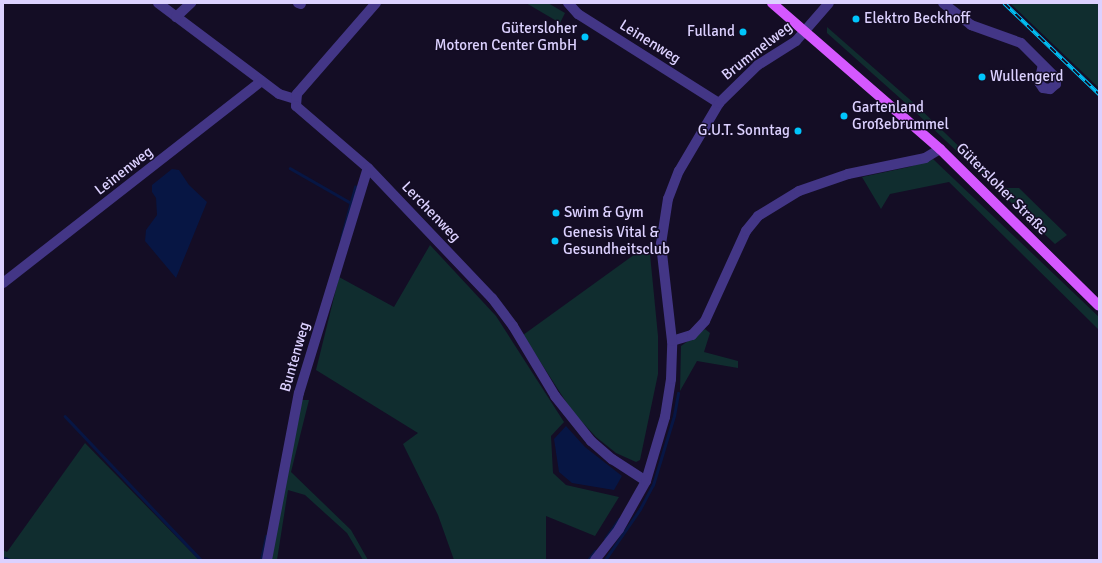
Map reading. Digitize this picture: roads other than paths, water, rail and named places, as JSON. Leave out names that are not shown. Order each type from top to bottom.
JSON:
[{"type":"main road","name":"Gütersloher Straße","points":[[772,3],[940,149],[1099,306]]},
{"type":"street","points":[[158,3],[279,94],[295,99],[376,3]]},
{"type":"street","points":[[176,17],[191,3]]},
{"type":"street","name":"Leinenweg","points":[[568,3],[578,14],[718,103]]},
{"type":"street","name":"Brummelweg","points":[[595,560],[619,529],[646,481],[665,417],[671,379],[672,341],[661,244],[668,202],[688,152],[718,103],[758,65],[792,45],[806,31],[829,3]]},
{"type":"street","points":[[942,3],[971,25],[1021,43],[1043,65]]},
{"type":"street","name":"Leinenweg","points":[[3,283],[262,81]]},
{"type":"street","name":"Lerchenweg","points":[[295,99],[296,106],[368,168],[495,302],[513,326],[555,396],[591,441],[612,459],[646,481]]},
{"type":"street","points":[[672,341],[692,335],[705,320],[746,231],[758,216],[799,190],[848,174],[925,158],[940,149]]},
{"type":"street","name":"Buntenweg","points":[[267,560],[299,393],[368,168]]},
{"type":"water","points":[[172,169],[179,170],[189,185],[207,202],[176,278],[145,241],[146,230],[157,215],[156,198],[152,192],[152,185]]},
{"type":"water","points":[[566,426],[585,447],[622,476],[614,490],[572,483],[559,472],[554,439]]},
{"type":"waterway","points":[[290,168],[351,203]]},
{"type":"waterway","points":[[341,239],[355,187]]},
{"type":"waterway","points":[[657,238],[658,229]]},
{"type":"waterway","points":[[605,560],[640,509],[653,485],[674,416],[678,393]]},
{"type":"waterway","points":[[65,416],[201,560]]},
{"type":"waterway","points":[[605,539],[619,519]]},
{"type":"waterway","points":[[261,560],[266,537]]},
{"type":"waterway","points":[[588,560],[595,551]]},
{"type":"waterway","points":[[5,558],[10,560]]},
{"type":"railway","points":[[1004,3],[1099,94]]},
{"type":"place","name":"Elektro Beckhoff","points":[[856,19]]},
{"type":"place","name":"Fulland","points":[[743,32]]},
{"type":"place","name":"Gütersloher Motoren Center GmbH","points":[[585,37]]},
{"type":"place","name":"Wullengerd","points":[[982,77]]},
{"type":"place","name":"Gartenland Großebrummel","points":[[844,116]]},
{"type":"place","name":"G.U.T. Sonntag","points":[[798,131]]},
{"type":"place","name":"Swim & Gym","points":[[556,213]]},
{"type":"place","name":"Genesis Vital & Gesundheitsclub","points":[[555,241]]}]
